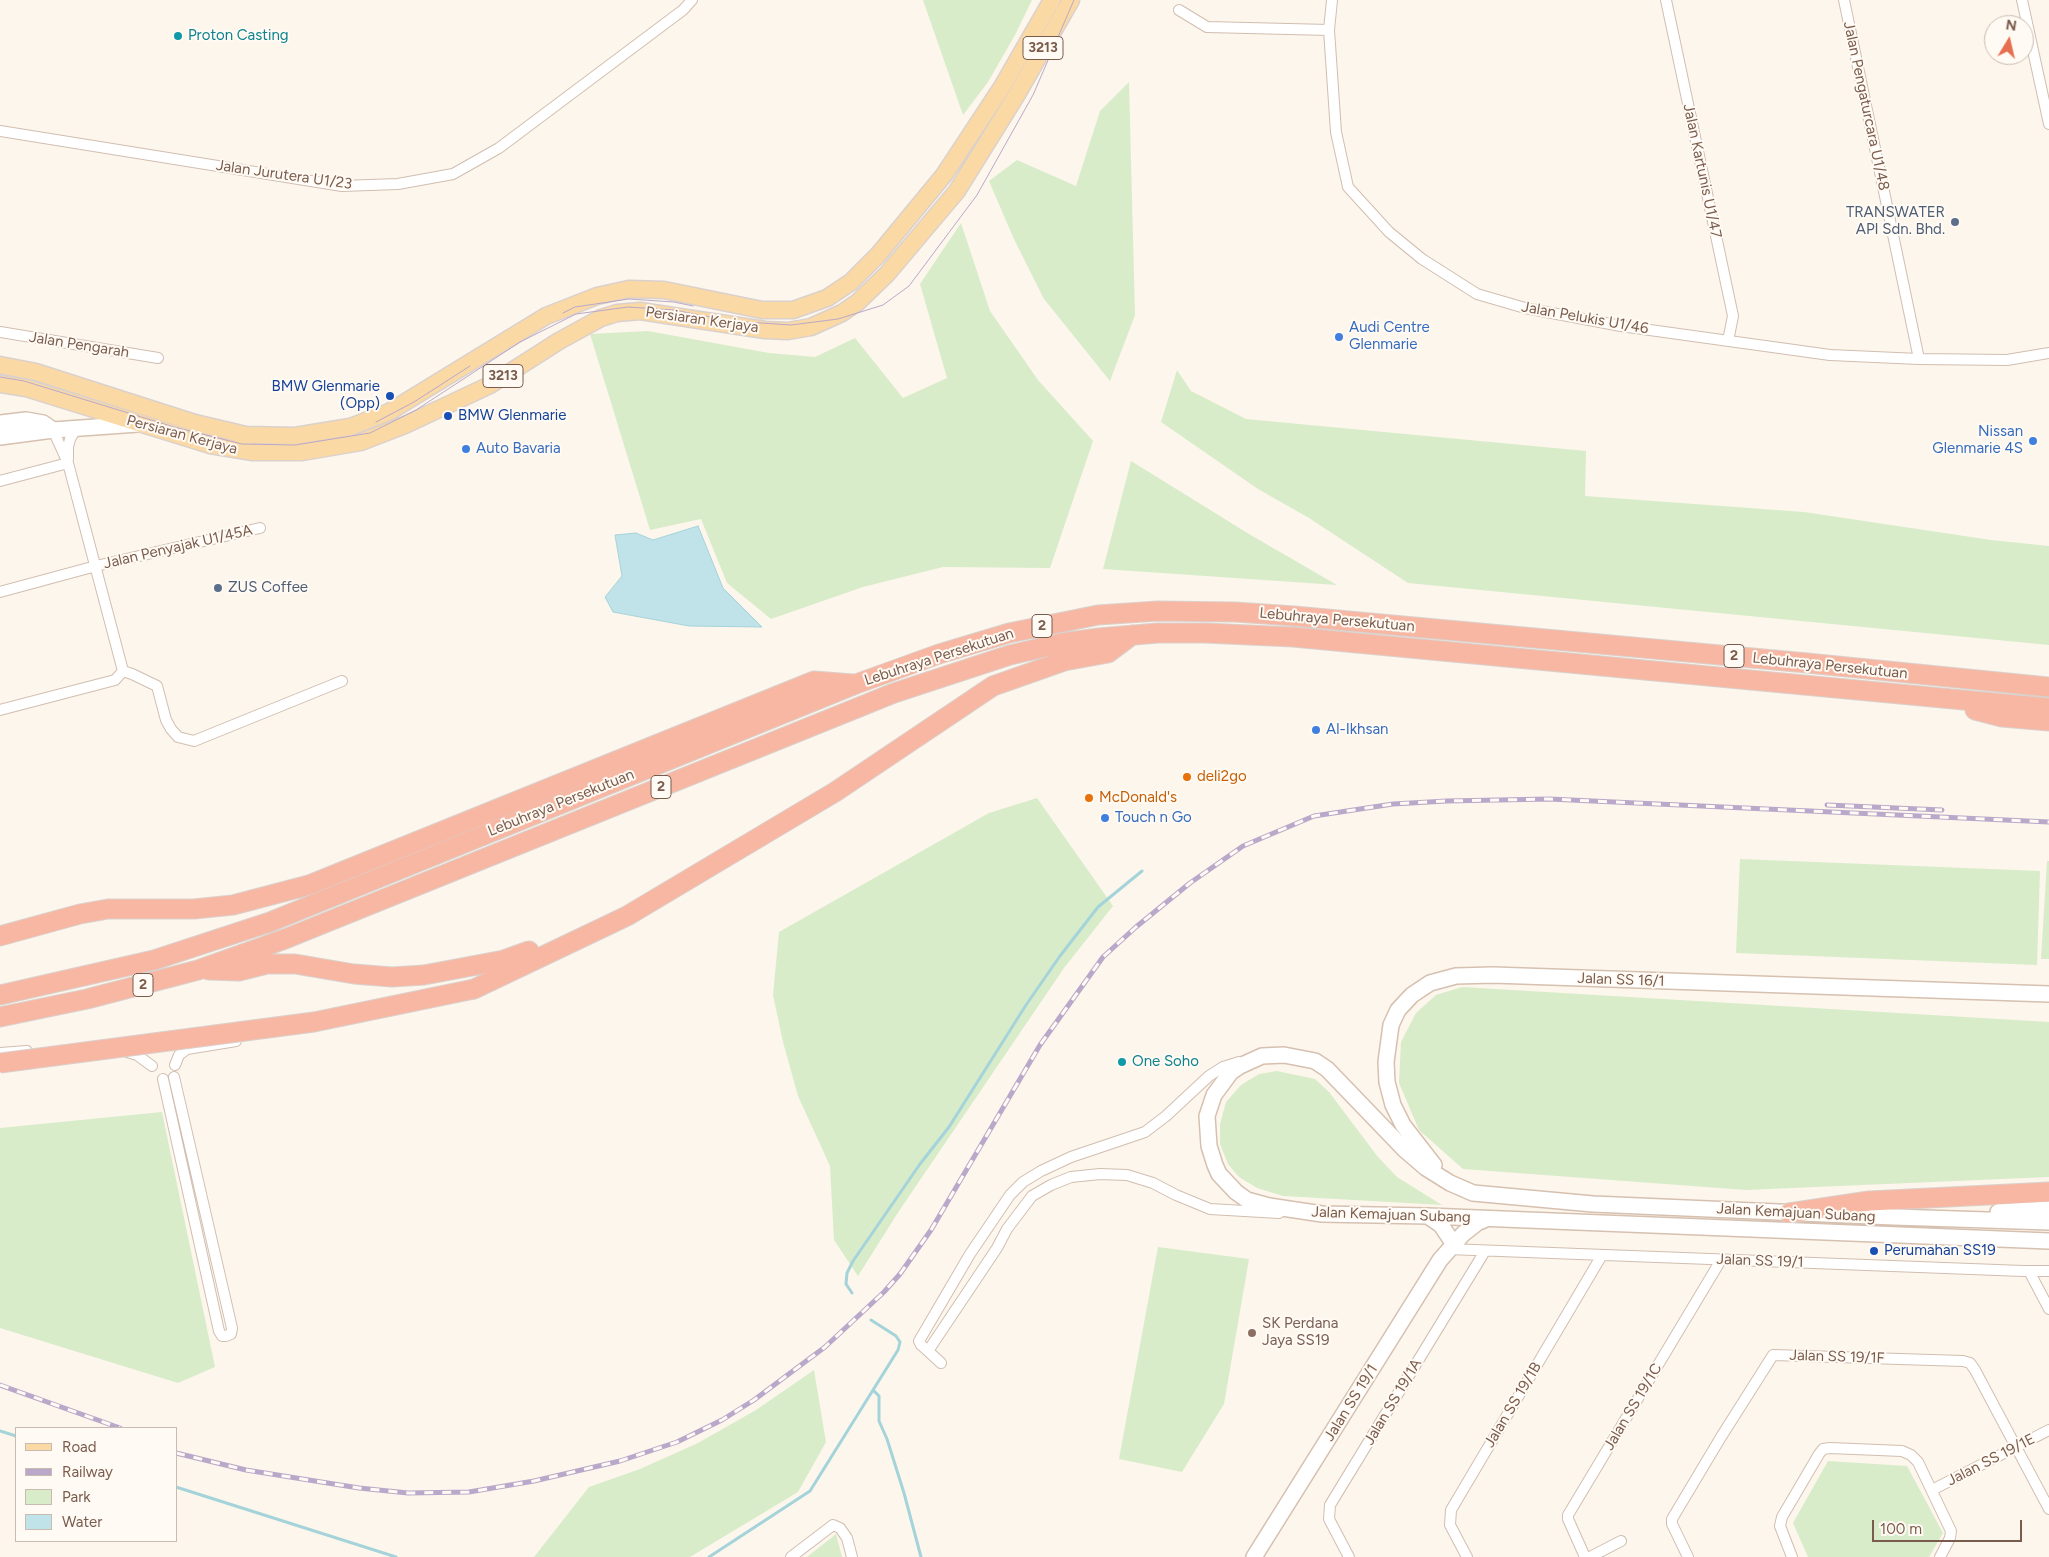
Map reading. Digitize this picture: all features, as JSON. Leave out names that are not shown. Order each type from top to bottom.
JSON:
[{"type":"highway","name":"Lebuhraya Persekutuan","points":[[0,995],[154,960],[270,922],[856,684],[939,654],[1009,633],[1098,615],[1158,610],[1235,612],[2049,687]]},
{"type":"highway","name":"Lebuhraya Persekutuan","points":[[0,1017],[87,999],[198,970],[285,939],[894,693],[1010,655],[1062,643],[1133,634],[1205,633],[1294,637],[2049,708]]},
{"type":"highway","points":[[0,1063],[314,1022],[474,989],[627,916],[836,792],[993,686],[1064,662],[1108,652],[1133,634]]},
{"type":"highway","points":[[0,936],[80,914],[108,909],[194,909],[233,905],[309,885],[814,680],[856,684]]},
{"type":"highway","points":[[1918,695],[2002,717],[2049,721]]},
{"type":"highway","points":[[198,970],[239,971],[268,964],[295,964],[354,974],[392,977],[424,975],[504,960],[627,916]]},
{"type":"highway","points":[[1789,1213],[1869,1201],[2049,1192]]},
{"type":"main road","name":"Persiaran Kerjaya","points":[[0,365],[36,372],[195,423],[246,435],[295,436],[350,427],[389,412],[546,316],[598,296],[629,289],[664,290],[762,310],[793,310],[827,298],[851,282],[869,265],[944,174],[1002,86],[1052,0]]},
{"type":"main road","name":"Persiaran Kerjaya","points":[[0,384],[26,388],[210,445],[253,452],[302,452],[361,442],[406,425],[490,385],[559,341],[600,318],[640,311],[765,330],[788,331],[811,327],[842,313],[858,302],[887,274],[957,191],[1016,96],[1071,0]]},
{"type":"main road","points":[[0,423],[26,420],[43,423],[53,430]]},
{"type":"main road","points":[[0,438],[53,430],[138,424]]},
{"type":"main road","name":"Jalan SS 16/1","points":[[1450,1183],[1416,1144],[1403,1125],[1393,1105],[1387,1082],[1387,1044],[1391,1025],[1398,1010],[1412,995],[1430,983],[1456,976],[1493,975],[2049,994]]},
{"type":"main road","name":"Jalan Kemajuan Subang","points":[[2049,1222],[1593,1204],[1509,1198],[1473,1193],[1450,1183],[1426,1168],[1405,1150],[1328,1069],[1315,1061],[1301,1057],[1273,1055],[1255,1059],[1231,1072],[1222,1082],[1210,1104],[1206,1126],[1209,1146],[1215,1165],[1226,1181],[1247,1200],[1269,1206],[1322,1214],[1428,1216],[2049,1241]]},
{"type":"main road","points":[[1894,1217],[2049,1209]]},
{"type":"main road","points":[[1428,1216],[1441,1225],[1451,1246]]},
{"type":"main road","name":"Jalan SS 19/1","points":[[1254,1557],[1451,1246],[1477,1223],[1488,1219]]},
{"type":"street","name":"Jalan Jurutera U1/23","points":[[0,132],[342,186],[398,184],[453,174],[499,148],[683,10],[692,0]]},
{"type":"street","name":"Jalan Pelukis U1/46","points":[[1332,0],[1329,30],[1336,132],[1348,187],[1390,232],[1422,259],[1477,294],[1525,308],[1621,326],[1830,355],[1919,360],[2007,360],[2049,353]]},
{"type":"street","name":"Jalan Kartunis U1/47","points":[[1666,0],[1733,316],[1728,341]]},
{"type":"street","name":"Jalan Pengaturcara U1/48","points":[[1844,0],[1919,360]]},
{"type":"street","points":[[2022,0],[2049,124]]},
{"type":"street","points":[[1179,10],[1207,27],[1329,30]]},
{"type":"street","name":"Jalan Pengarah","points":[[0,332],[158,358]]},
{"type":"street","points":[[68,463],[70,439],[74,432],[83,428]]},
{"type":"street","points":[[53,430],[68,463],[123,671]]},
{"type":"street","points":[[0,481],[68,463]]},
{"type":"street","name":"Jalan Penyajak U1/45A","points":[[0,592],[96,566],[260,528]]},
{"type":"street","points":[[123,671],[156,686],[166,720],[171,729],[178,737],[194,741],[342,681]]},
{"type":"street","points":[[0,710],[115,680],[123,671]]},
{"type":"street","points":[[175,1065],[179,1055],[187,1049],[341,1024],[432,1005],[474,995],[497,986],[507,974]]},
{"type":"street","points":[[0,1053],[76,1048],[120,1050],[137,1055],[152,1066]]},
{"type":"street","points":[[941,1363],[921,1345],[919,1341],[920,1336],[970,1254],[1010,1195],[1024,1182],[1041,1171],[1071,1157],[1145,1132],[1166,1116],[1209,1076],[1224,1067],[1255,1059]]},
{"type":"street","points":[[168,1078],[232,1328],[231,1334],[226,1336],[222,1336],[219,1331],[168,1078]]},
{"type":"street","points":[[928,1351],[1007,1229],[1032,1196],[1051,1185],[1071,1178],[1100,1174],[1127,1175],[1153,1183],[1210,1209],[1322,1214]]},
{"type":"street","name":"Jalan SS 19/1","points":[[1451,1246],[1485,1251],[2029,1272],[2049,1271]]},
{"type":"street","name":"Jalan SS 19/1A","points":[[1349,1557],[1329,1519],[1330,1505],[1485,1251]]},
{"type":"street","points":[[970,1254],[985,1263]]},
{"type":"street","name":"Jalan SS 19/1B","points":[[1467,1557],[1450,1525],[1451,1510],[1602,1255]]},
{"type":"street","name":"Jalan SS 19/1C","points":[[1584,1557],[1568,1520],[1568,1515],[1721,1260]]},
{"type":"street","points":[[2029,1272],[2049,1309]]},
{"type":"street","name":"Jalan SS 19/1F","points":[[1688,1557],[1672,1524],[1672,1519],[1773,1355],[1963,1361],[1970,1363],[2049,1508]]},
{"type":"street","name":"Jalan SS 19/1E","points":[[1932,1490],[2049,1430]]},
{"type":"street","points":[[1792,1557],[1780,1526],[1782,1517],[1823,1448],[1902,1451],[1911,1455],[1918,1462],[1951,1531],[1950,1538],[1940,1557]]},
{"type":"street","points":[[791,1557],[830,1525],[840,1528],[847,1538],[852,1557]]},
{"type":"street","points":[[1590,1557],[1621,1541]]},
{"type":"green space","points":[[923,0],[1032,0],[1015,35],[988,82],[963,115]]},
{"type":"green space","points":[[1129,82],[1135,315],[1110,381],[1044,299],[1013,237],[989,181],[1017,160],[1076,186],[1100,111]]},
{"type":"green space","points":[[961,223],[990,311],[1038,380],[1093,441],[1050,568],[943,567],[863,587],[771,619],[727,583],[701,519],[650,530],[590,334],[648,331],[769,353],[815,357],[855,338],[903,398],[947,378],[920,284]]},
{"type":"green space","points":[[1177,370],[1191,391],[1246,419],[1586,451],[1585,496],[1804,512],[1991,540],[2049,546],[2049,645],[1408,583],[1309,518],[1258,489],[1161,422]]},
{"type":"green space","points":[[1131,461],[1249,534],[1337,585],[1103,569]]},
{"type":"green space","points":[[1037,798],[1113,906],[1064,968],[899,1211],[858,1276],[834,1240],[830,1166],[798,1096],[783,1042],[773,995],[779,932],[989,813]]},
{"type":"green space","points":[[1740,859],[2040,871],[2037,965],[1736,953]]},
{"type":"green space","points":[[2047,861],[2049,861],[2049,959],[2041,959]]},
{"type":"green space","points":[[1462,987],[2049,1022],[2049,1177],[1746,1190],[1463,1169],[1419,1130],[1399,1083],[1401,1042],[1416,1013],[1436,995]]},
{"type":"green space","points":[[1277,1071],[1315,1079],[1329,1092],[1378,1157],[1397,1177],[1442,1205],[1283,1196],[1257,1188],[1239,1177],[1228,1164],[1220,1144],[1220,1124],[1226,1102],[1241,1085],[1259,1074]]},
{"type":"green space","points":[[162,1112],[215,1367],[178,1383],[0,1328],[0,1128]]},
{"type":"green space","points":[[1158,1247],[1249,1259],[1224,1404],[1182,1472],[1119,1459]]},
{"type":"green space","points":[[814,1370],[826,1442],[798,1492],[690,1557],[534,1557],[589,1487],[640,1469],[698,1443],[756,1410]]},
{"type":"green space","points":[[1828,1461],[1907,1466],[1943,1533],[1929,1557],[1808,1557],[1793,1523]]},
{"type":"green space","points":[[836,1534],[842,1557],[807,1557]]},
{"type":"water","points":[[698,526],[723,588],[762,627],[689,626],[613,612],[605,597],[622,576],[615,535],[636,533],[653,540]]},
{"type":"waterway","points":[[852,1293],[846,1284],[847,1273],[853,1261],[920,1164],[949,1127],[1026,1005],[1060,956],[1098,907],[1142,871]]},
{"type":"waterway","points":[[709,1557],[810,1491],[898,1350],[900,1342],[896,1336],[871,1320]]},
{"type":"waterway","points":[[873,1390],[879,1396],[879,1421],[887,1439],[904,1493],[921,1557]]},
{"type":"waterway","points":[[0,1431],[15,1436]]},
{"type":"waterway","points":[[178,1488],[396,1557]]},
{"type":"tram line","points":[[0,377],[24,381],[174,427],[242,444],[295,445],[370,433],[416,410],[520,342],[576,314],[628,307],[674,310],[731,321],[791,325],[838,319],[883,305],[909,286],[977,195],[1033,95],[1074,0]]},
{"type":"tram line","points":[[563,313],[575,307],[629,299],[674,302],[693,306]]},
{"type":"tram line","points":[[376,422],[414,402],[470,366]]},
{"type":"railway","points":[[178,1453],[246,1470],[359,1488],[408,1493],[469,1492],[534,1481],[620,1461],[677,1442],[722,1420],[754,1400],[825,1347],[884,1292],[900,1274],[931,1230],[1040,1045],[1103,957],[1190,883],[1243,846],[1314,816],[1393,804],[1549,799],[2049,822]]},
{"type":"railway","points":[[1827,805],[1942,810]]},
{"type":"railway","points":[[0,1385],[117,1427]]},
{"type":"place","name":"Proton Casting","points":[[178,36]]},
{"type":"place","name":"TRANSWATER API Sdn. Bhd.","points":[[1955,222]]},
{"type":"place","name":"Audi Centre Glenmarie","points":[[1339,337]]},
{"type":"place","name":"BMW Glenmarie (Opp)","points":[[390,396]]},
{"type":"place","name":"BMW Glenmarie","points":[[448,416]]},
{"type":"place","name":"Nissan Glenmarie 4S","points":[[2033,441]]},
{"type":"place","name":"Auto Bavaria","points":[[466,449]]},
{"type":"place","name":"ZUS Coffee","points":[[218,588]]},
{"type":"place","name":"Al-Ikhsan","points":[[1316,730]]},
{"type":"place","name":"deli2go","points":[[1187,777]]},
{"type":"place","name":"McDonald's","points":[[1089,798]]},
{"type":"place","name":"Touch n Go","points":[[1105,818]]},
{"type":"place","name":"One Soho","points":[[1122,1062]]},
{"type":"place","name":"Perumahan SS19","points":[[1874,1251]]},
{"type":"place","name":"SK Perdana Jaya SS19","points":[[1252,1333]]}]
